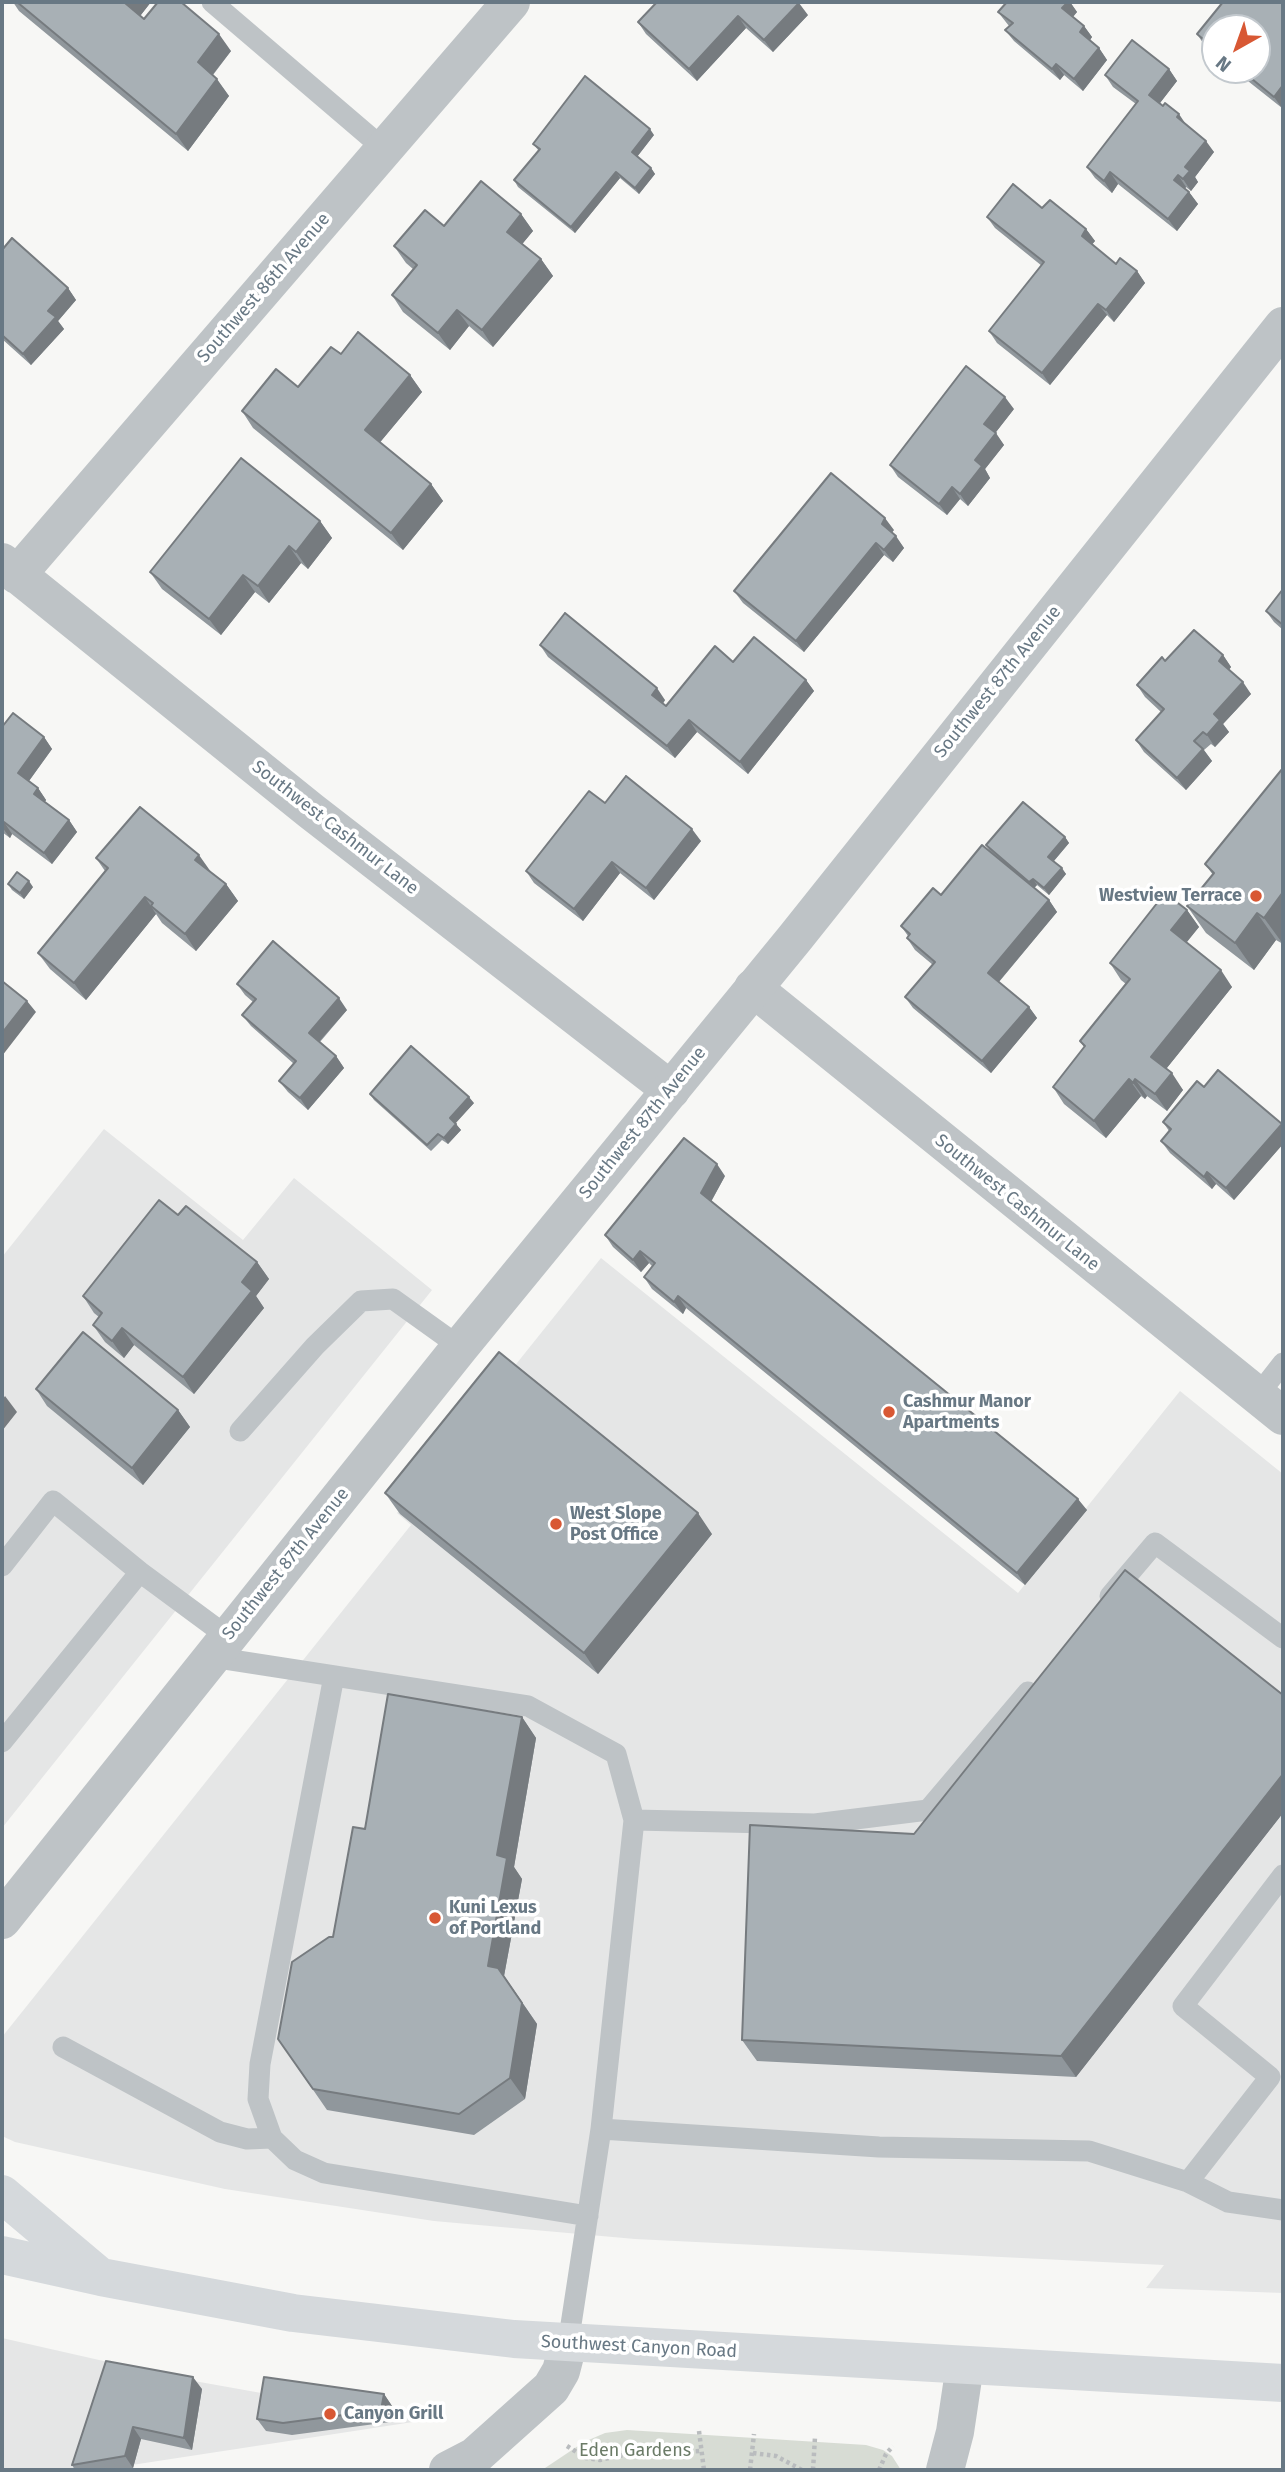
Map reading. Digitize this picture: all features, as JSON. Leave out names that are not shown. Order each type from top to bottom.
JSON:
[{"type":"main road","points":[[2,2194],[102,2277]]},
{"type":"main road","name":"Southwest Canyon Road","points":[[2,2255],[293,2313],[514,2339],[1283,2383]]},
{"type":"street","name":"Southwest 86th Avenue","points":[[9,569],[512,2]]},
{"type":"street","name":"Southwest 87th Avenue","points":[[2,1920],[460,1347],[671,1090],[1282,331]]},
{"type":"street","name":"Southwest Cashmur Lane","points":[[9,569],[311,811],[671,1090]]},
{"type":"street","name":"Southwest Cashmur Lane","points":[[753,988],[1270,1406]]},
{"type":"street","points":[[448,2470],[475,2455],[551,2388],[561,2371],[568,2344]]},
{"type":"street","points":[[945,2470],[955,2432],[965,2365]]},
{"type":"lane","points":[[212,2],[384,149]]},
{"type":"lane","points":[[240,1431],[315,1346],[361,1301],[393,1299],[460,1347]]},
{"type":"lane","points":[[1270,1406],[1283,1363]]},
{"type":"lane","points":[[2,1566],[53,1501],[140,1572],[220,1647],[334,1676],[528,1706],[617,1754],[634,1820],[601,2129],[568,2344]]},
{"type":"lane","points":[[1094,1615],[1156,1543],[1283,1638]]},
{"type":"lane","points":[[2,1742],[140,1572]]},
{"type":"lane","points":[[334,1676],[260,2064],[258,2099],[272,2138],[295,2160],[324,2173],[588,2216]]},
{"type":"lane","points":[[634,1820],[816,1824],[928,1810],[1042,1676]]},
{"type":"lane","points":[[1188,2182],[1277,2079],[1182,2006],[1283,1875]]},
{"type":"lane","points":[[63,2047],[220,2132],[247,2139],[272,2138]]},
{"type":"lane","points":[[601,2129],[879,2147],[1089,2151],[1188,2182],[1228,2202],[1283,2210]]},
{"type":"path","points":[[699,2431],[704,2470]]},
{"type":"path","points":[[750,2470],[754,2434]]},
{"type":"path","points":[[813,2470],[815,2437]]},
{"type":"path","points":[[567,2446],[586,2458],[600,2460],[628,2455],[702,2451]]},
{"type":"path","points":[[879,2470],[893,2446]]},
{"type":"path","points":[[753,2453],[775,2456],[802,2470]]},
{"type":"shaded area","points":[[104,1129],[243,1240],[294,1178],[432,1290],[2,1828],[2,1257]]},
{"type":"shaded area","points":[[601,1258],[1018,1593],[1180,1391],[1283,1474],[1283,2293],[1146,2288],[1164,2265],[635,2239],[434,2221],[225,2189],[15,2142],[2,2136],[2,2037],[411,1525],[397,1513]]},
{"type":"shaded area","points":[[2,2338],[183,2379],[278,2396],[439,2418],[99,2470],[2,2470]]},
{"type":"green space","name":"Eden Gardens","points":[[627,2430],[866,2445],[892,2456],[901,2470],[542,2470],[584,2442],[605,2433]]},
{"type":"building","points":[[17,2],[126,2],[144,19],[158,2],[181,2],[219,34],[198,62],[217,79],[176,134]]},
{"type":"building","points":[[657,2],[799,3],[764,40],[738,16],[689,69],[638,22]]},
{"type":"building","points":[[1007,2],[1068,2],[1062,8],[1084,26],[1080,32],[1099,48],[1074,79],[1056,64],[1052,69],[1005,30],[1013,23],[998,12]]},
{"type":"building","points":[[1223,2],[1283,2],[1283,85],[1274,97],[1258,84],[1271,84],[1271,14],[1213,14]]},
{"type":"building","points":[[1132,40],[1169,69],[1149,95],[1179,114],[1177,117],[1206,141],[1185,167],[1190,171],[1183,179],[1178,175],[1174,180],[1189,192],[1168,219],[1110,172],[1104,181],[1087,167],[1138,101],[1105,75]]},
{"type":"building","points":[[585,76],[650,129],[632,152],[651,168],[635,188],[616,172],[571,227],[514,180],[540,149],[533,144]]},
{"type":"building","points":[[481,181],[521,214],[507,232],[541,259],[482,330],[457,310],[438,333],[392,295],[417,265],[394,246],[425,210],[444,226]]},
{"type":"building","points":[[1013,184],[1042,208],[1050,200],[1086,229],[1082,236],[1116,264],[1120,258],[1137,271],[1106,310],[1098,304],[1042,373],[989,331],[1044,262],[987,217]]},
{"type":"building","points":[[12,238],[68,288],[48,311],[56,317],[23,354],[2,335],[2,250]]},
{"type":"building","points":[[358,332],[410,375],[365,430],[431,484],[391,533],[242,411],[276,369],[298,387],[331,347],[341,354]]},
{"type":"building","points":[[966,366],[1005,397],[984,424],[996,433],[975,460],[982,466],[960,494],[952,487],[939,504],[890,465]]},
{"type":"building","points":[[241,458],[320,521],[296,552],[289,546],[258,586],[243,575],[209,619],[150,572]]},
{"type":"building","points":[[831,473],[885,518],[882,524],[896,536],[884,550],[876,543],[796,641],[734,591]]},
{"type":"building","points":[[1283,589],[1283,625],[1266,611]]},
{"type":"building","points":[[565,613],[657,688],[652,695],[666,706],[715,646],[733,662],[754,637],[806,680],[740,762],[689,720],[667,746],[540,645]]},
{"type":"building","points":[[1194,630],[1223,655],[1219,661],[1243,682],[1214,714],[1220,720],[1207,735],[1203,732],[1194,741],[1203,749],[1177,778],[1136,740],[1164,709],[1137,685],[1162,657],[1165,661]]},
{"type":"building","points":[[13,713],[44,737],[18,773],[38,788],[34,794],[69,820],[44,853],[4,822],[2,827],[2,727]]},
{"type":"building","points":[[1283,768],[1283,892],[1264,918],[1257,913],[1235,943],[1187,906],[1214,873],[1205,864]]},
{"type":"building","points":[[626,776],[692,829],[646,888],[612,862],[574,909],[526,871],[589,791],[605,803]]},
{"type":"building","points":[[1023,802],[1065,837],[1048,857],[1062,868],[1044,888],[1033,879],[1029,882],[986,845]]},
{"type":"building","points":[[140,807],[199,855],[195,860],[226,884],[185,934],[151,906],[153,903],[145,897],[74,983],[38,953],[108,868],[96,858]]},
{"type":"building","points":[[982,845],[1049,900],[988,973],[1029,1007],[982,1061],[905,997],[935,962],[907,938],[910,934],[901,926],[933,888],[941,895]]},
{"type":"building","points":[[17,872],[29,881],[20,893],[8,884]]},
{"type":"building","points":[[1165,893],[1187,910],[1171,930],[1221,970],[1151,1057],[1172,1073],[1155,1094],[1135,1079],[1133,1083],[1129,1079],[1094,1121],[1053,1087],[1085,1046],[1080,1041],[1130,979],[1110,963]]},
{"type":"building","points":[[273,941],[339,998],[309,1033],[336,1056],[300,1098],[279,1081],[296,1061],[242,1015],[256,999],[237,984]]},
{"type":"building","points":[[2,981],[27,1001],[2,1033]]},
{"type":"building","points":[[411,1046],[469,1097],[450,1118],[456,1124],[444,1138],[438,1134],[427,1145],[370,1094]]},
{"type":"building","points":[[1218,1070],[1282,1124],[1226,1188],[1207,1172],[1204,1177],[1161,1141],[1171,1129],[1163,1122],[1197,1081],[1204,1087]]},
{"type":"building","name":"Cashmur Manor Apartments","points":[[684,1138],[717,1164],[701,1193],[1078,1499],[1017,1573],[678,1296],[674,1302],[644,1277],[655,1263],[640,1251],[633,1260],[605,1235]]},
{"type":"building","points":[[159,1200],[178,1215],[186,1206],[257,1262],[242,1282],[252,1291],[183,1377],[122,1328],[112,1341],[93,1325],[102,1313],[83,1296]]},
{"type":"building","points":[[83,1332],[178,1410],[132,1468],[36,1389]]},
{"type":"building","name":"West Slope Post Office","points":[[499,1352],[698,1513],[584,1653],[385,1493]]},
{"type":"building","points":[[1125,1570],[1283,1695],[1283,1774],[1061,2056],[742,2040],[750,1825],[914,1834]]},
{"type":"building","name":"Kuni Lexus of Portland","points":[[388,1694],[522,1717],[497,1855],[507,1858],[488,1966],[498,1968],[522,2003],[510,2078],[459,2114],[313,2089],[278,2039],[292,1962],[333,1937],[353,1827],[365,1829]]},
{"type":"building","points":[[106,2361],[193,2377],[184,2438],[133,2427],[125,2456],[72,2465]]},
{"type":"building","points":[[264,2377],[384,2394],[381,2410],[283,2423],[257,2419]]},
{"type":"place","name":"Westview Terrace","points":[[1256,896]]},
{"type":"place","name":"Cashmur Manor Apartments","points":[[889,1412]]},
{"type":"place","name":"West Slope Post Office","points":[[556,1524]]},
{"type":"place","name":"Kuni Lexus of Portland","points":[[435,1918]]},
{"type":"place","name":"Canyon Grill","points":[[330,2414]]}]
